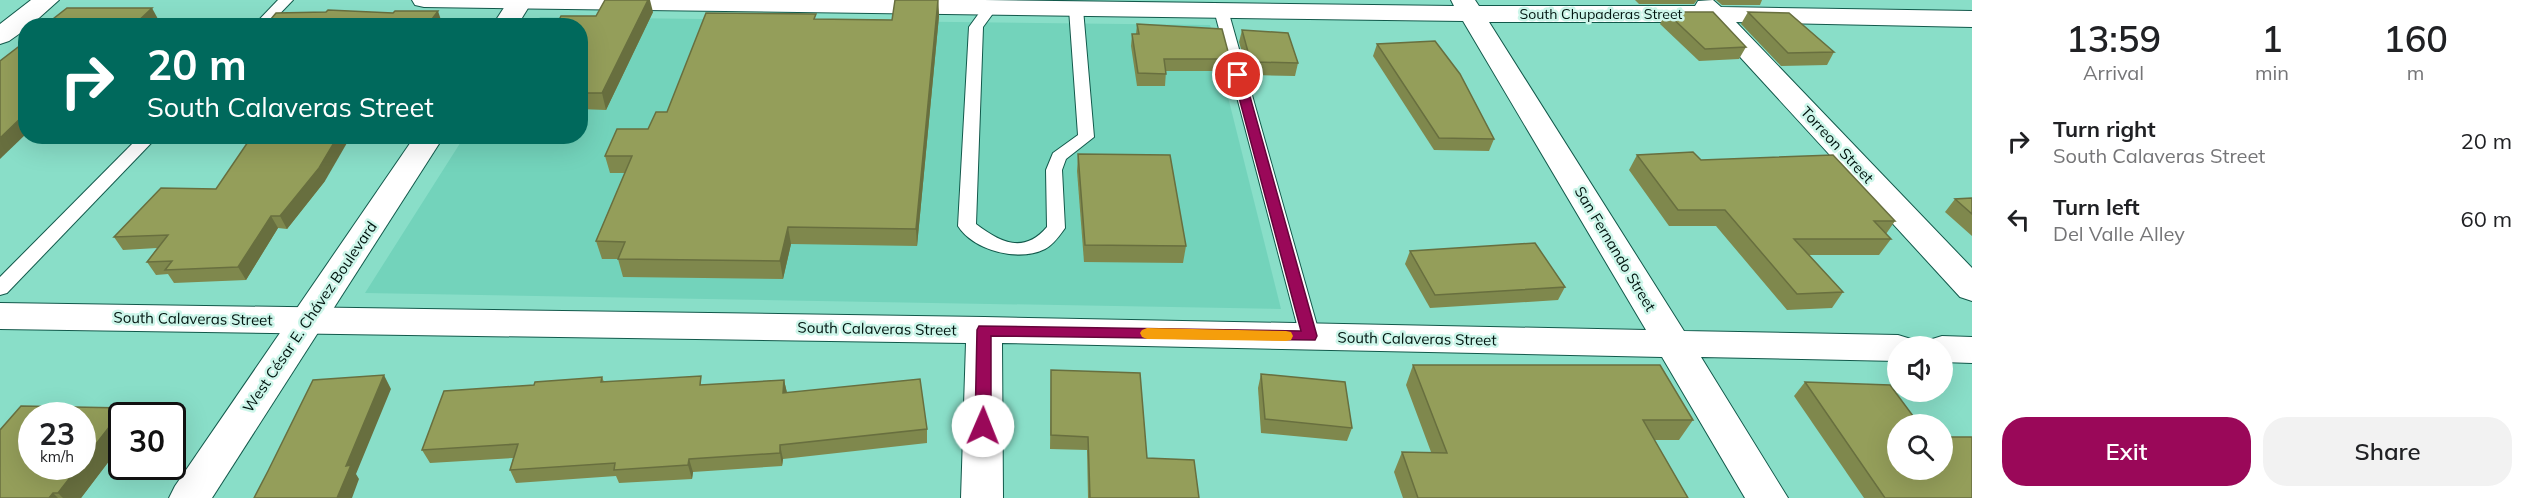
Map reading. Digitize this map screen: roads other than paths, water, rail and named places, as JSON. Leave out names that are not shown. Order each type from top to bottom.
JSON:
[{"type":"street","points":[[24,18],[48,0]]},
{"type":"street","name":"South Chupaderas Street","points":[[424,0],[990,4],[1076,9],[1226,6],[1709,7],[1969,22]]},
{"type":"street","points":[[1938,0],[1969,22]]},
{"type":"street","points":[[509,18],[520,1]]},
{"type":"street","name":"San Fernando Street","points":[[1468,7],[1767,498]]},
{"type":"street","name":"Torreon Street","points":[[1709,7],[1972,289]]},
{"type":"street","points":[[0,36],[18,22]]},
{"type":"street","name":"West César E. Chávez Boulevard","points":[[190,498],[425,144]]},
{"type":"street","name":"South Calaveras Street","points":[[0,316],[984,330],[1887,348]]},
{"type":"street","points":[[982,498],[984,330]]},
{"type":"street","points":[[1953,349],[1972,350]]},
{"type":"lane","points":[[268,18],[286,0]]},
{"type":"lane","points":[[990,4],[976,27],[967,226],[988,243],[1015,249],[1040,244],[1056,228],[1054,170],[1059,157],[1086,137],[1076,9]]},
{"type":"lane","points":[[1226,6],[1310,336]]},
{"type":"lane","points":[[0,288],[142,144]]}]
